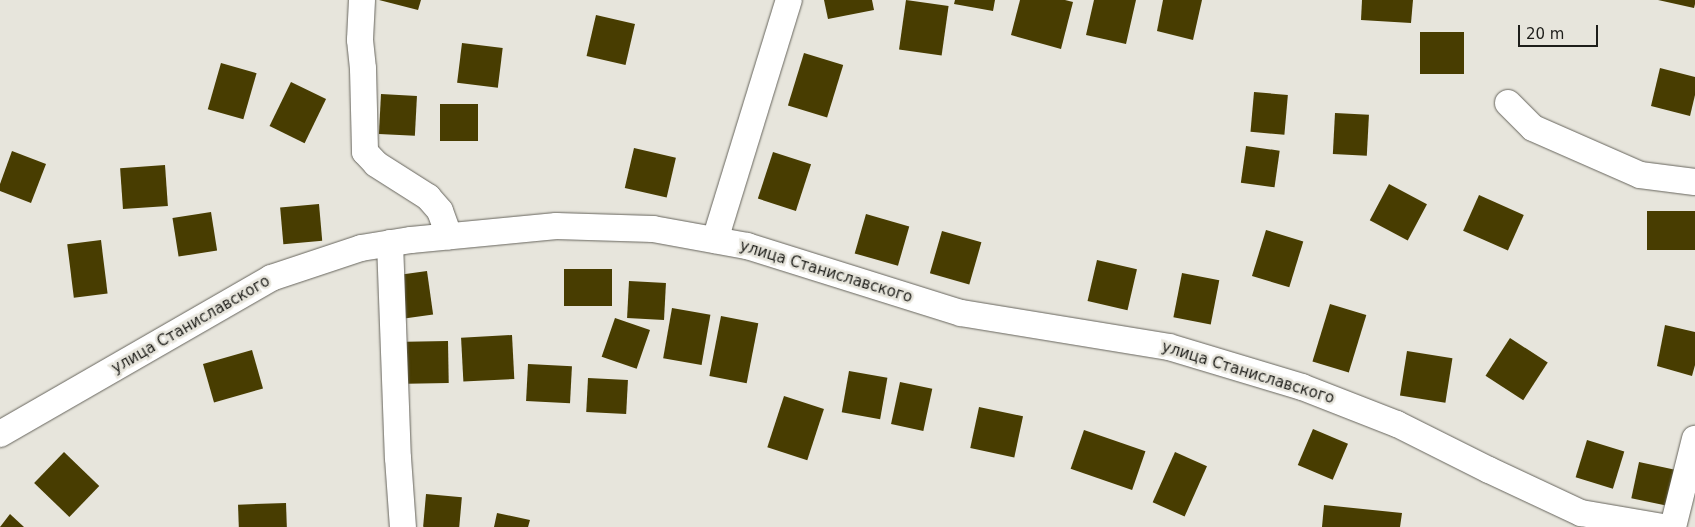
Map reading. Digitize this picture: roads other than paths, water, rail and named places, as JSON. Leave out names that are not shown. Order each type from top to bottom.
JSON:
[{"type":"street","points":[[362,0],[360,40],[363,69],[365,152],[376,164],[428,197],[440,210],[449,236]]},
{"type":"street","points":[[715,240],[790,0]]},
{"type":"street","points":[[1508,103],[1534,128],[1640,175],[1695,182]]},
{"type":"street","name":"улица Станиславского","points":[[0,434],[271,278],[361,248],[449,236],[556,226],[653,229],[747,246],[961,313],[1169,347],[1302,387],[1397,424],[1489,470],[1580,520],[1663,527]]},
{"type":"street","points":[[390,243],[398,458],[403,527]]},
{"type":"street","points":[[1673,527],[1695,439]]}]
